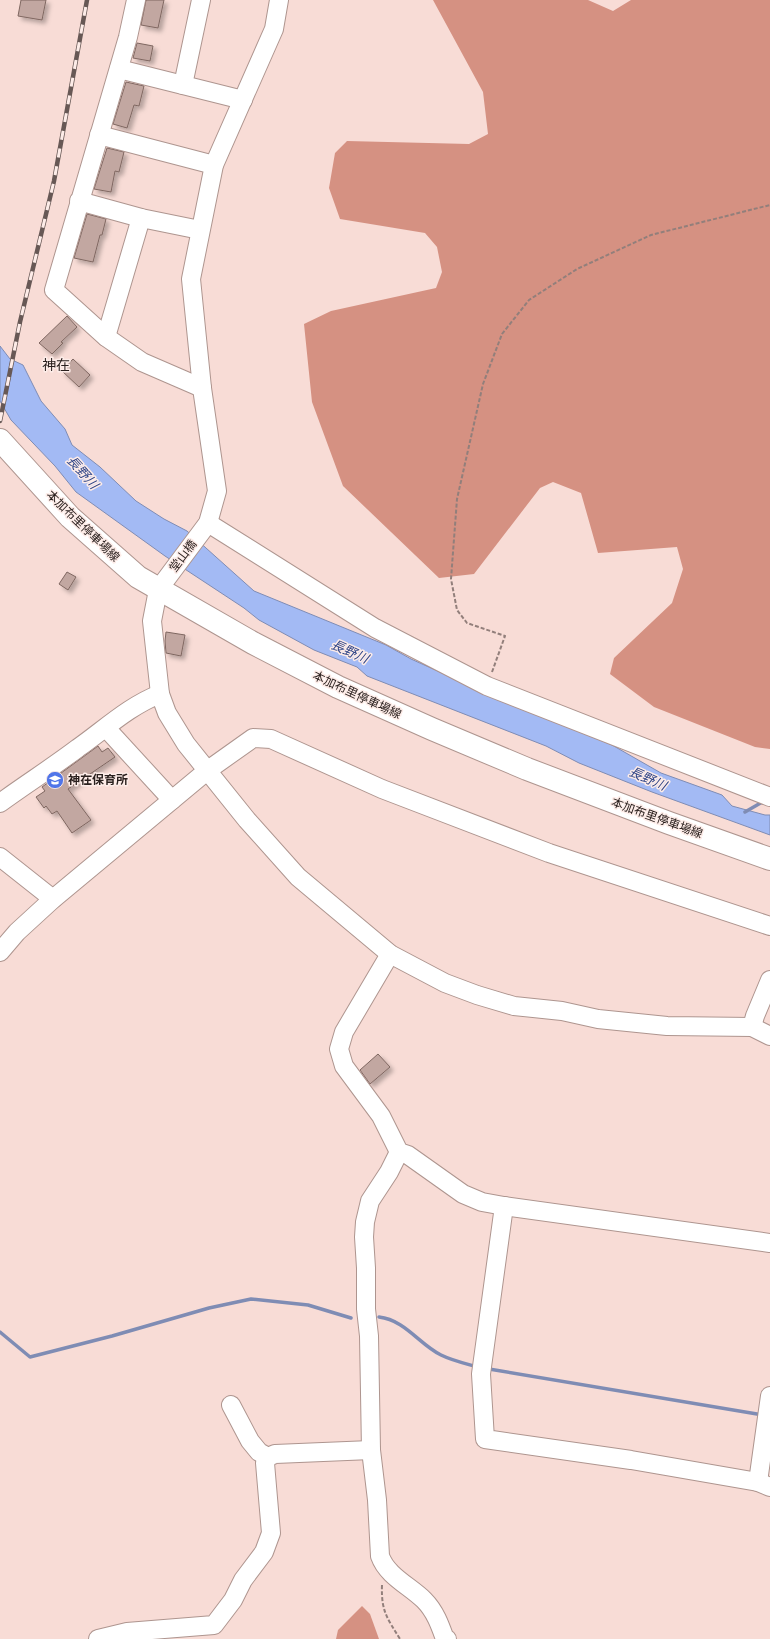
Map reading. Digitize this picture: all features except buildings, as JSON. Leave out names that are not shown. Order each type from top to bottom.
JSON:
[{"type":"main road","name":"本加布里停車場線","points":[[0,440],[70,517],[138,577],[158,590],[252,643],[338,687],[527,769],[669,823],[770,859]]},
{"type":"street","points":[[136,0],[119,69],[54,290],[106,337],[142,362],[202,388]]},
{"type":"street","points":[[183,85],[201,0]]},
{"type":"street","points":[[279,0],[274,29],[214,165],[191,279],[202,388],[217,491],[208,523],[375,628],[487,686],[770,797]]},
{"type":"street","points":[[119,69],[243,100]]},
{"type":"street","points":[[99,135],[214,165]]},
{"type":"street","points":[[79,202],[141,218],[200,230]]},
{"type":"street","points":[[106,337],[141,218]]},
{"type":"street","name":"堂山橋","points":[[158,590],[208,523]]},
{"type":"street","points":[[158,590],[152,620],[160,694],[167,713],[186,744],[247,820],[298,876],[390,954],[445,983],[477,996],[514,1006],[562,1011],[598,1018],[667,1026],[752,1027],[770,1036]]},
{"type":"street","points":[[0,803],[146,699],[160,694]]},
{"type":"street","points":[[106,728],[172,800]]},
{"type":"street","points":[[0,952],[17,932],[53,899],[208,770],[253,738],[270,739],[382,789],[549,853],[770,926]]},
{"type":"street","points":[[0,857],[53,899]]},
{"type":"street","points":[[390,954],[344,1032],[339,1049],[344,1066],[381,1116],[399,1152],[408,1155],[436,1177],[463,1194],[482,1202],[770,1243]]},
{"type":"street","points":[[752,1027],[770,980]]},
{"type":"street","points":[[399,1152],[389,1172],[370,1201],[365,1222],[364,1237],[366,1309],[369,1336],[371,1450],[380,1556],[383,1564],[408,1588],[425,1600],[437,1617],[446,1639]]},
{"type":"street","points":[[504,1206],[481,1374],[485,1438],[631,1460],[764,1485],[770,1396]]},
{"type":"street","points":[[231,1405],[250,1441],[259,1452],[268,1457]]},
{"type":"street","points":[[98,1639],[127,1632],[214,1625],[233,1600],[243,1580],[264,1552],[271,1533],[265,1463],[268,1457],[275,1454],[371,1450]]},
{"type":"path","points":[[487,686],[505,636],[467,623],[457,610],[451,579],[457,499],[483,384],[502,334],[529,300],[576,269],[651,236],[770,205]]},
{"type":"path","points":[[382,1590],[384,1612],[400,1639]]},
{"type":"shaded area","points":[[433,0],[588,0],[613,11],[631,0],[770,0],[770,749],[755,747],[654,707],[610,674],[614,658],[672,603],[683,569],[677,547],[598,553],[581,493],[553,482],[540,488],[474,574],[439,578],[343,486],[312,402],[304,324],[331,311],[436,288],[442,272],[437,247],[425,233],[340,219],[329,188],[335,153],[347,141],[469,144],[488,134],[483,92]]},
{"type":"shaded area","points":[[362,1606],[370,1614],[379,1639],[336,1639],[338,1630]]},
{"type":"water","name":"長野川","points":[[0,346],[10,359],[23,365],[41,401],[65,429],[72,445],[100,467],[136,501],[164,519],[187,531],[254,591],[386,645],[411,659],[493,696],[612,745],[661,773],[722,795],[732,806],[770,815],[770,835],[652,792],[579,763],[546,746],[367,676],[357,667],[314,650],[259,620],[244,608],[165,556],[76,492],[55,466],[11,420],[0,401]]},
{"type":"waterway","points":[[745,812],[764,801]]},
{"type":"waterway","points":[[0,1332],[30,1357],[112,1336],[209,1308],[251,1299],[308,1305],[351,1318]]},
{"type":"waterway","points":[[379,1317],[388,1319],[404,1327],[441,1355],[474,1366]]},
{"type":"waterway","points":[[489,1369],[763,1415]]},
{"type":"railway","points":[[0,421],[20,322],[54,181],[87,0]]},
{"type":"place","name":"神在保育所","points":[[55,780]]},
{"type":"district","name":"神在","points":[[56,365]]}]
